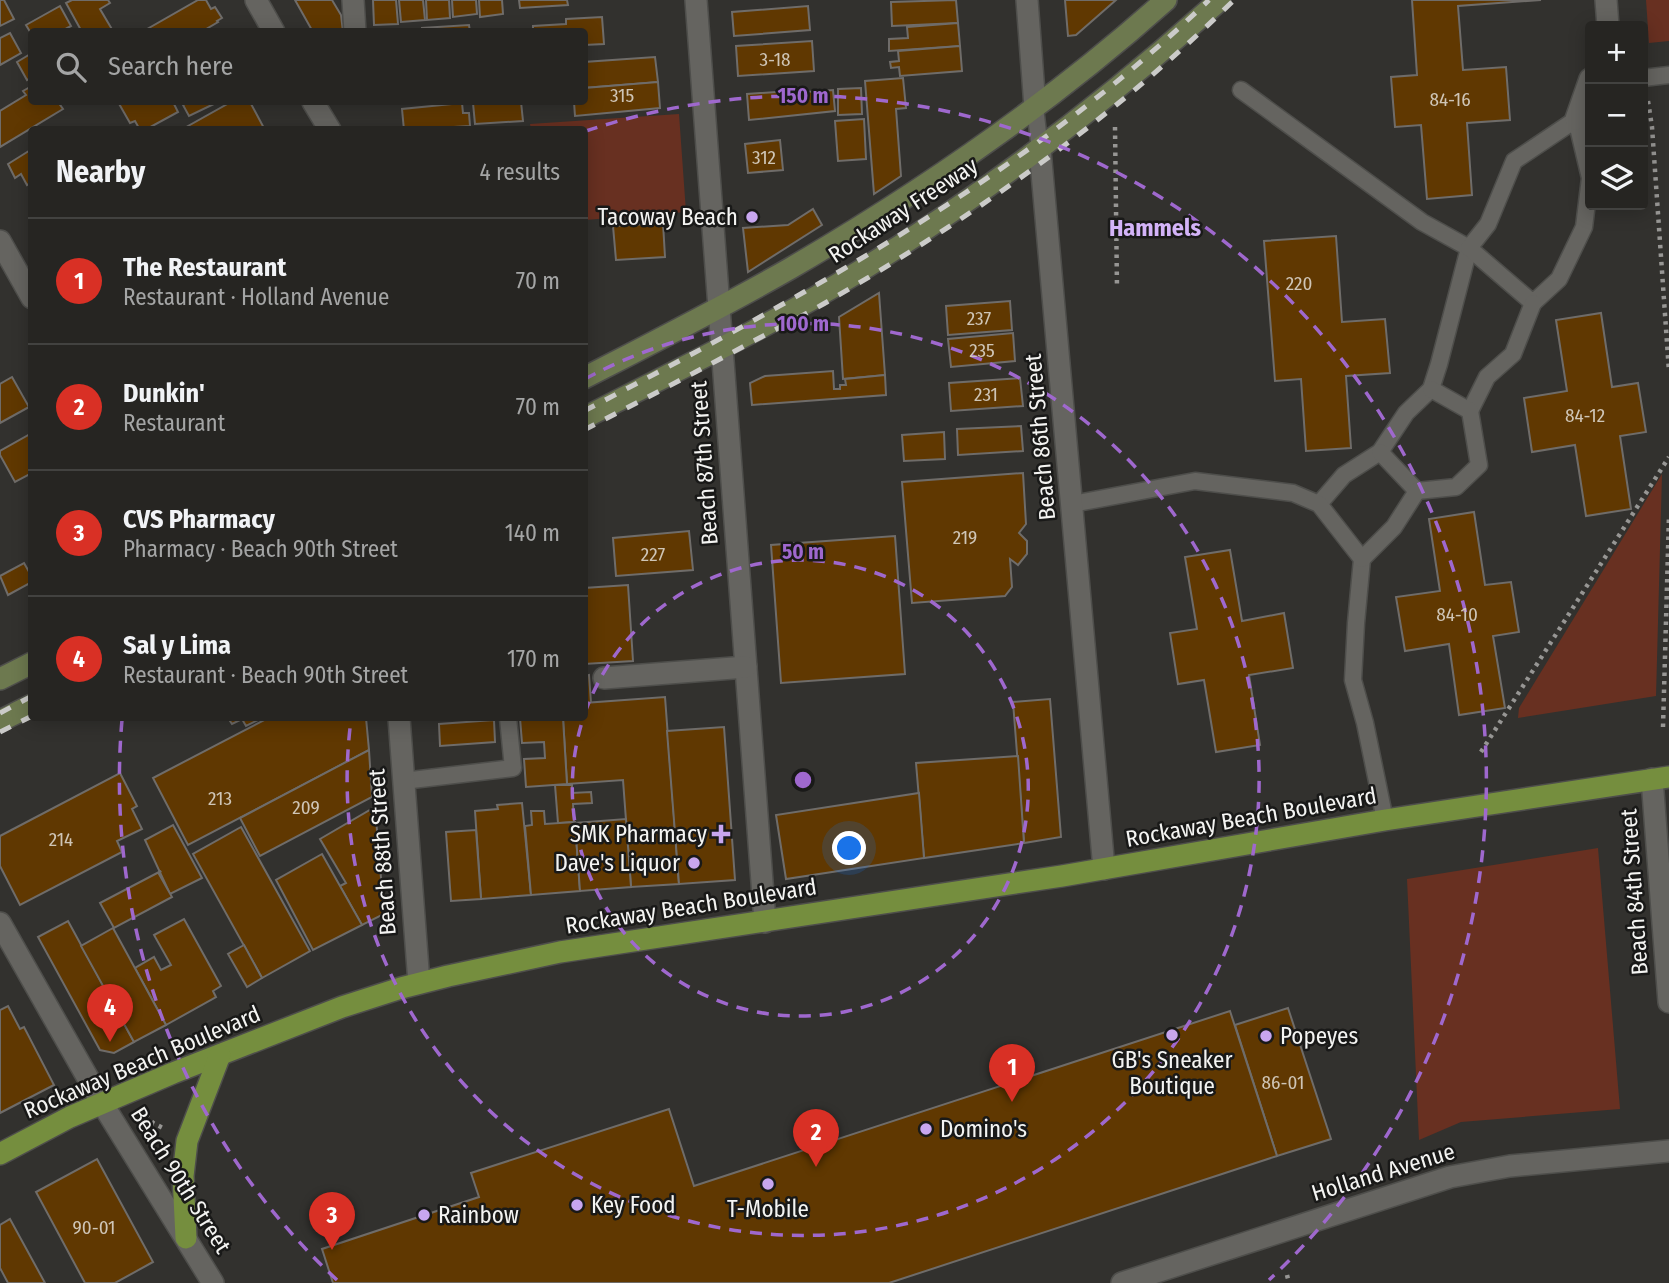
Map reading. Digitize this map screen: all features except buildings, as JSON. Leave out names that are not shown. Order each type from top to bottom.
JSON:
[{"type":"main road","name":"Rockaway Beach Boulevard","points":[[0,1154],[102,1102],[342,1007],[419,983],[560,952],[1104,869],[1385,820],[1660,778]]},
{"type":"main road","points":[[186,1238],[183,1176],[187,1141],[220,1055]]},
{"type":"street","points":[[256,0],[272,28]]},
{"type":"street","points":[[353,0],[355,28]]},
{"type":"street","name":"Beach 87th Street","points":[[696,0],[765,922]]},
{"type":"street","name":"Beach 86th Street","points":[[1027,0],[1034,107]]},
{"type":"street","name":"Rockaway Freeway","points":[[588,376],[720,308],[889,207],[1005,130],[1070,81],[1166,0]]},
{"type":"street","name":"Rockaway Freeway","points":[[588,416],[859,272],[954,210],[1040,150],[1133,76],[1220,0]]},
{"type":"street","points":[[1606,0],[1608,21]]},
{"type":"street","points":[[1583,115],[1589,84]]},
{"type":"street","name":"Beach 86th Street","points":[[1040,150],[1104,869]]},
{"type":"street","points":[[0,241],[28,291]]},
{"type":"street","points":[[0,679],[28,665]]},
{"type":"street","points":[[604,678],[746,667]]},
{"type":"street","points":[[0,721],[28,707]]},
{"type":"street","name":"Beach 88th Street","points":[[399,721],[419,983]]},
{"type":"street","name":"Beach 84th Street","points":[[1660,778],[1669,1002]]},
{"type":"street","name":"Beach 90th Street","points":[[0,923],[102,1102],[213,1283]]},
{"type":"street","name":"Holland Avenue","points":[[1122,1283],[1450,1177],[1510,1166],[1669,1151]]},
{"type":"lane","points":[[1648,78],[1669,75]]},
{"type":"lane","points":[[1241,90],[1422,222],[1469,248],[1533,303]]},
{"type":"lane","name":"Beach 86th Street","points":[[1034,107],[1040,150]]},
{"type":"lane","points":[[1319,504],[1345,475],[1380,452],[1406,413],[1431,389],[1469,248],[1488,224],[1514,161],[1583,115],[1590,178],[1584,227],[1559,279],[1533,303],[1513,354],[1487,376],[1470,411],[1479,465],[1456,487],[1417,491]]},
{"type":"lane","points":[[1431,389],[1470,411]]},
{"type":"lane","points":[[1380,452],[1417,491]]},
{"type":"lane","points":[[1072,504],[1195,481],[1293,494],[1319,504],[1362,559]]},
{"type":"lane","points":[[1385,820],[1365,723],[1353,680],[1362,559],[1394,527],[1417,491]]},
{"type":"lane","points":[[403,780],[513,768],[508,721]]},
{"type":"path","points":[[1648,102],[1669,372]]},
{"type":"path","points":[[1115,127],[1117,288]]},
{"type":"path","points":[[1481,752],[1669,457]]},
{"type":"path","points":[[1663,727],[1669,515]]},
{"type":"path","points":[[146,1115],[152,1123]]},
{"type":"path","points":[[1287,1275],[1289,1283]]},
{"type":"shaded area","points":[[1646,0],[1669,0],[1669,41],[1649,43]]},
{"type":"shaded area","points":[[679,114],[686,212],[588,220],[588,126],[530,124]]},
{"type":"shaded area","points":[[1662,474],[1656,696],[1518,718],[1519,708]]},
{"type":"shaded area","points":[[1598,848],[1620,1109],[1461,1122],[1419,1140],[1407,879]]},
{"type":"railway","points":[[588,409],[749,323],[912,228],[1066,121],[1139,63],[1209,0]]},
{"type":"railway","points":[[588,428],[811,311],[939,233],[1092,124],[1188,43],[1234,0]]},
{"type":"railway","points":[[0,713],[28,698]]},
{"type":"railway","points":[[0,732],[28,718]]},
{"type":"place","name":"Tacoway Beach","points":[[752,217]]},
{"type":"place","name":"SMK Pharmacy","points":[[721,834]]},
{"type":"place","name":"Dave's Liquor","points":[[694,863]]},
{"type":"place","name":"GB's Sneaker Boutique","points":[[1172,1035]]},
{"type":"place","name":"Popeyes","points":[[1266,1036]]},
{"type":"place","name":"Sal y Lima","points":[[110,1042]]},
{"type":"place","name":"The Restaurant","points":[[1012,1102]]},
{"type":"place","name":"Domino's","points":[[926,1129]]},
{"type":"place","name":"Dunkin'","points":[[816,1167]]},
{"type":"place","name":"T-Mobile","points":[[768,1184]]},
{"type":"place","name":"Key Food","points":[[577,1205]]},
{"type":"place","name":"Rainbow","points":[[424,1215]]},
{"type":"place","name":"CVS Pharmacy","points":[[332,1250]]},
{"type":"district","name":"Hammels","points":[[1155,228]]}]
